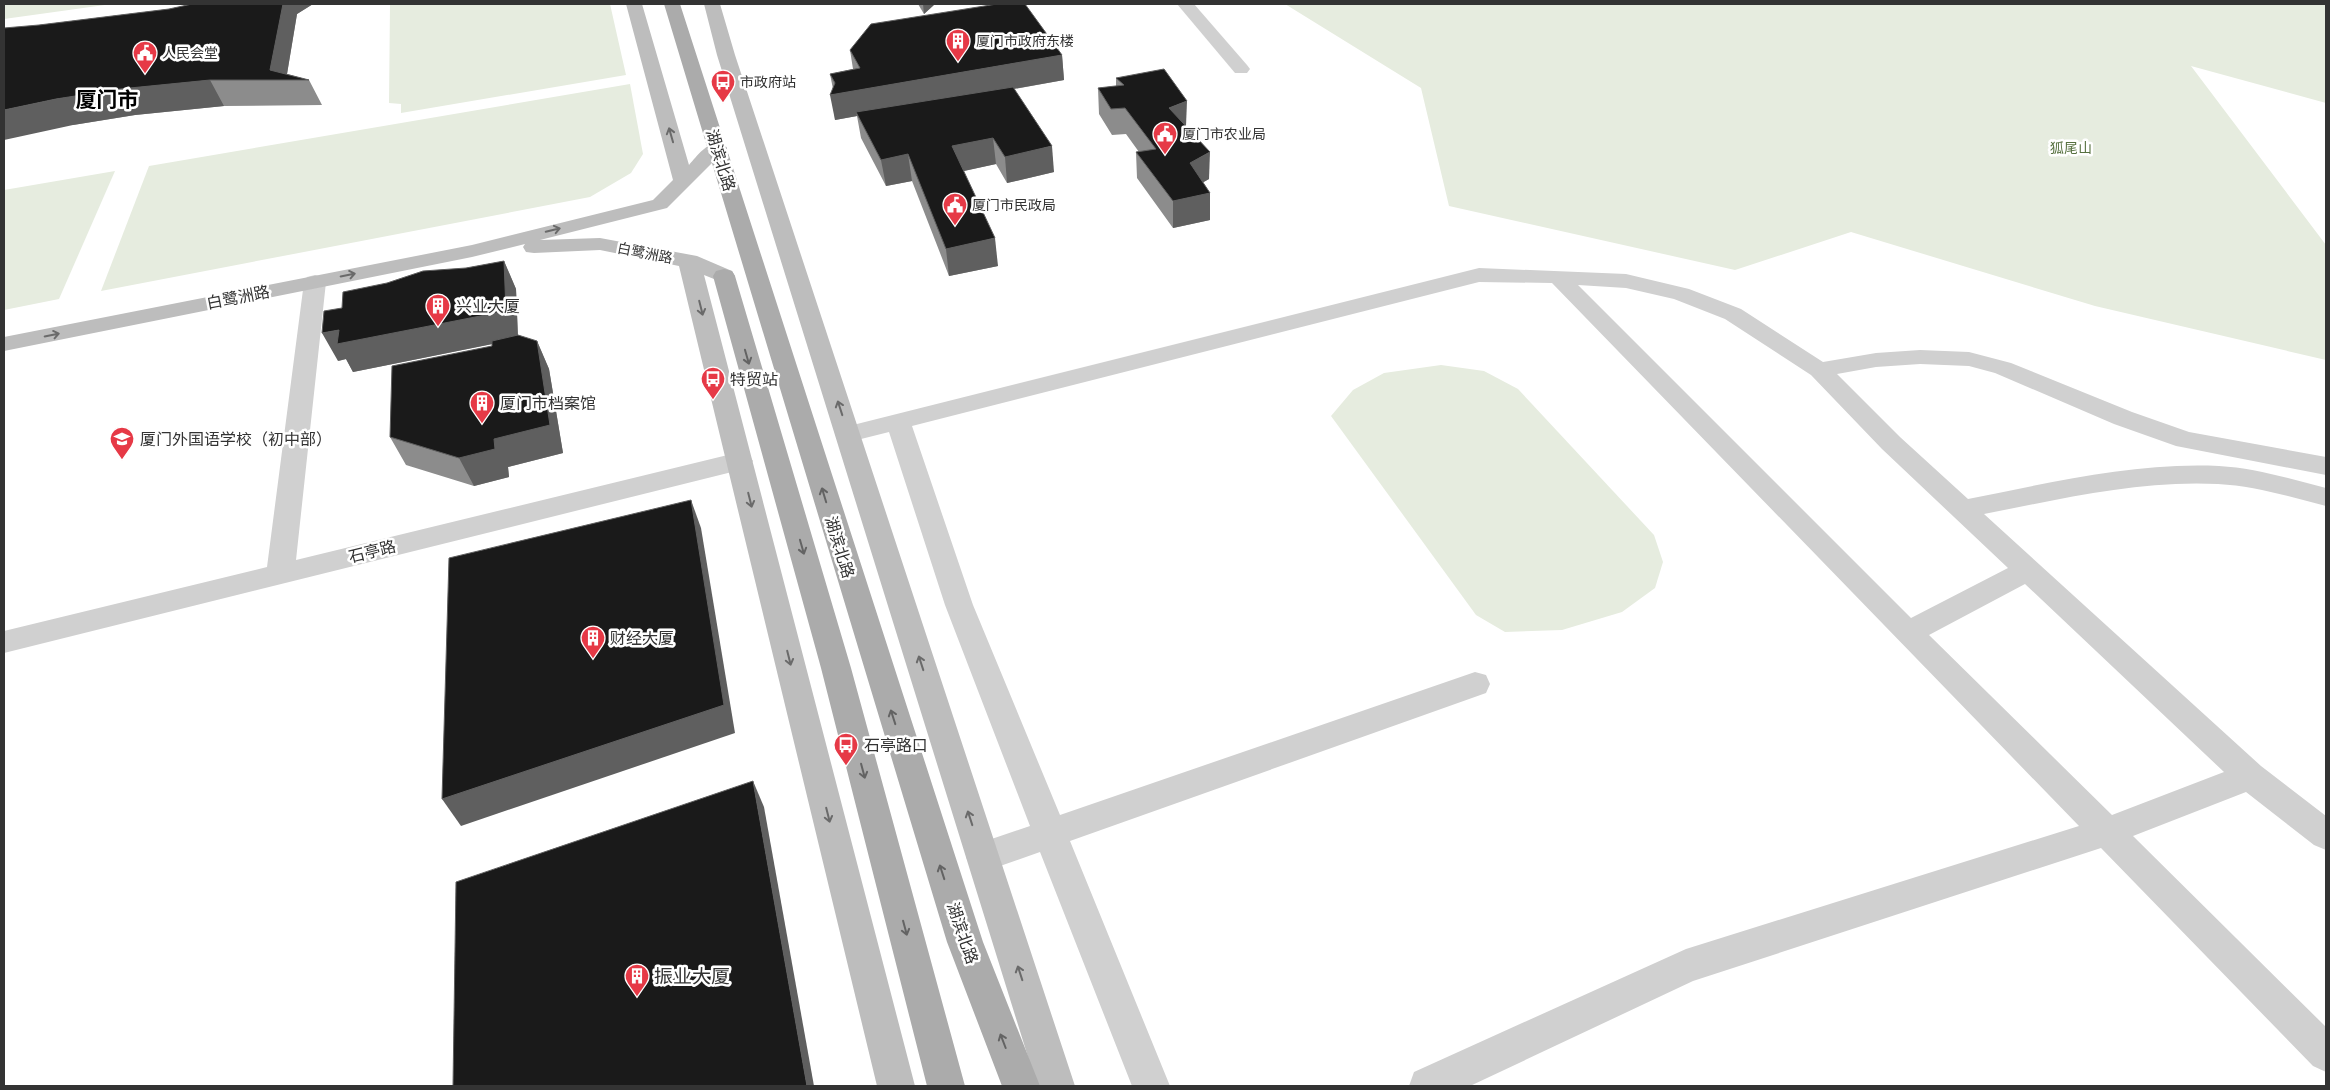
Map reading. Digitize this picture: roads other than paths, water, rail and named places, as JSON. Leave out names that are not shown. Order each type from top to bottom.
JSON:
[{"type":"main road","name":"湖滨北路","points":[[672,4],[964,942],[1021,1086]]},
{"type":"main road","points":[[724,276],[836,668],[946,1086]]},
{"type":"street","points":[[634,4],[684,182]]},
{"type":"street","points":[[712,4],[726,55],[849,434],[1056,1086]]},
{"type":"street","points":[[1185,4],[1242,68]]},
{"type":"street","name":"白鹭洲路","points":[[4,344],[472,250],[660,204],[717,148]]},
{"type":"street","name":"白鹭洲路","points":[[472,250],[600,244],[690,261],[724,276]]},
{"type":"street","points":[[690,261],[896,1086]]},
{"type":"street","points":[[849,434],[1478,275],[1626,281],[1681,294],[1732,314],[1819,370],[1891,443],[2250,776],[2326,834]]},
{"type":"street","points":[[1558,277],[1734,460],[2108,830],[2326,1053]]},
{"type":"street","points":[[280,574],[315,282]]},
{"type":"street","points":[[1819,370],[1876,360],[1902,358],[1969,359],[2003,368],[2122,418],[2184,440],[2326,466]]},
{"type":"street","points":[[898,423],[959,605],[1152,1086]]},
{"type":"street","name":"石亭路","points":[[4,642],[740,461]]},
{"type":"street","points":[[1962,509],[2086,486],[2186,475],[2220,475],[2278,485],[2326,497]]},
{"type":"street","points":[[1908,633],[2028,570]]},
{"type":"street","points":[[983,857],[1475,684]]},
{"type":"street","points":[[1428,1086],[1686,966],[2108,830],[2250,776]]},
{"type":"place","name":"厦门市政府东楼","points":[[958,62]]},
{"type":"place","name":"人民会堂","points":[[145,74]]},
{"type":"place","name":"市政府站","points":[[723,103]]},
{"type":"place","name":"厦门市农业局","points":[[1165,155]]},
{"type":"place","name":"厦门市民政局","points":[[955,226]]},
{"type":"place","name":"兴业大厦","points":[[438,327]]},
{"type":"place","name":"特贸站","points":[[713,400]]},
{"type":"place","name":"厦门市档案馆","points":[[482,424]]},
{"type":"place","name":"厦门外国语学校（初中部）","points":[[122,460]]},
{"type":"place","name":"财经大厦","points":[[593,659]]},
{"type":"place","name":"石亭路口","points":[[846,766]]},
{"type":"place","name":"振业大厦","points":[[637,997]]},
{"type":"district","name":"厦门市","points":[[107,100]]},
{"type":"park label","name":"狐尾山","points":[[2071,148]]}]
